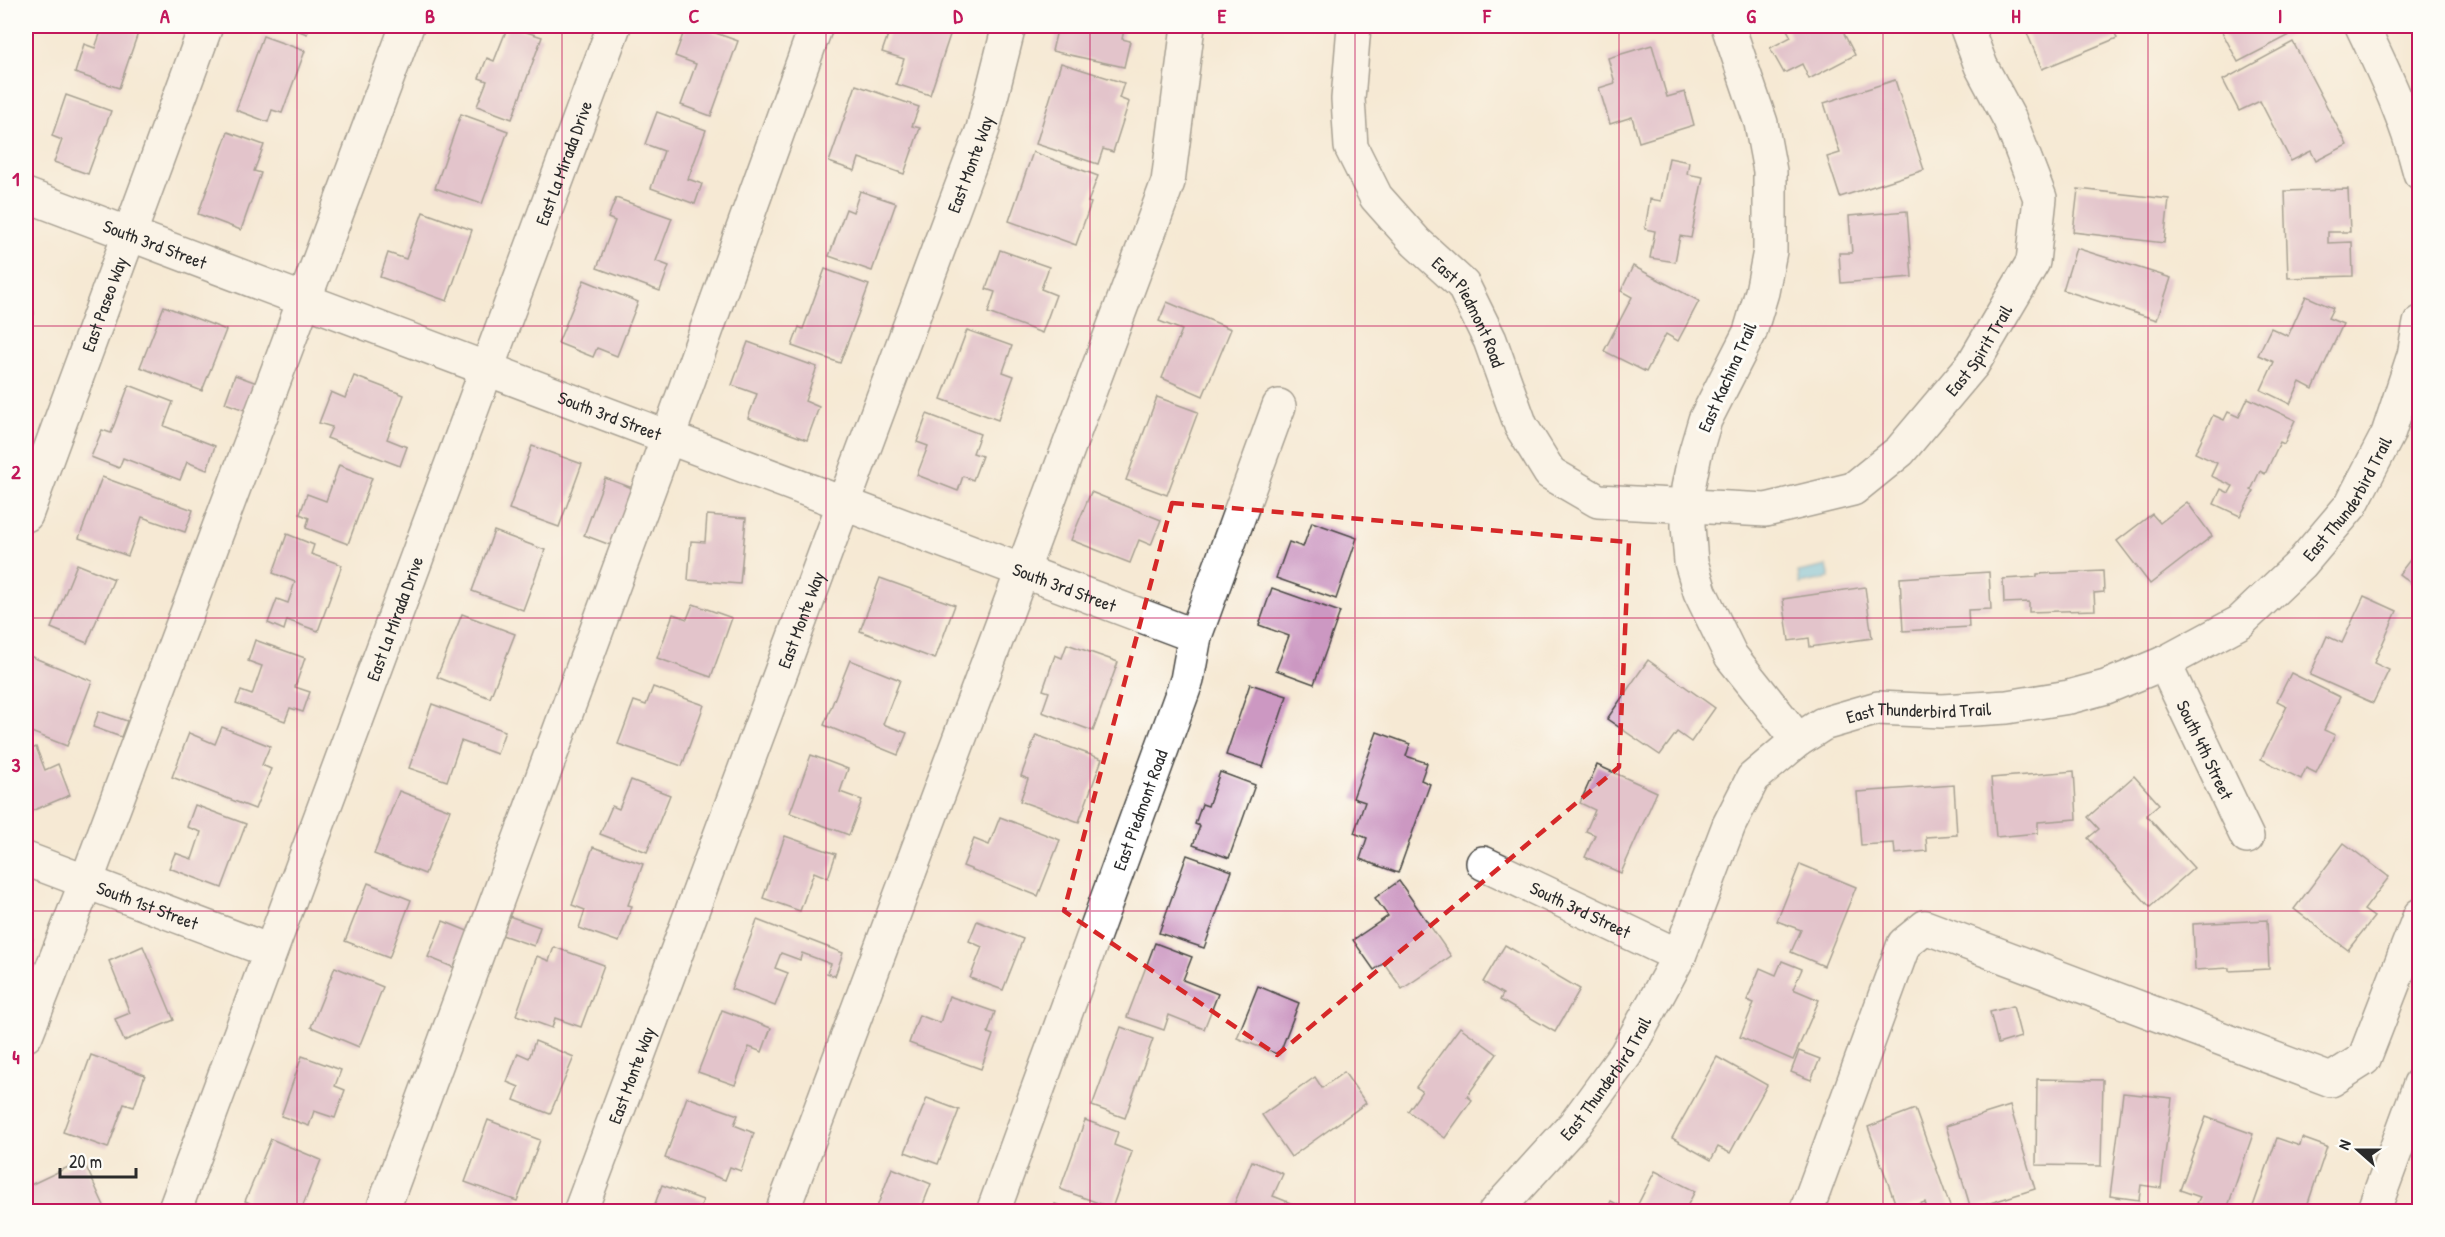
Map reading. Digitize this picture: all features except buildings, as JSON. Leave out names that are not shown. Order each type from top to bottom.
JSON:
[{"type":"street","name":"East Paseo Way","points":[[26,515],[206,26]]},
{"type":"street","points":[[26,1035],[86,882],[407,26]]},
{"type":"street","name":"East La Mirada Drive","points":[[174,1212],[614,26]]},
{"type":"street","points":[[382,1212],[668,437],[816,26]]},
{"type":"street","name":"East Monte Way","points":[[580,1212],[983,129],[1009,26]]},
{"type":"street","points":[[782,1212],[1168,182],[1188,26]]},
{"type":"street","name":"East Piedmont Road","points":[[1354,26],[1348,99],[1350,147],[1376,197],[1416,242],[1463,285],[1490,340],[1521,426],[1550,473],[1598,501],[1688,504]]},
{"type":"street","name":"East Kachina Trail","points":[[1728,26],[1763,133],[1770,171],[1770,250],[1762,292],[1750,332],[1706,420],[1688,488],[1691,562],[1700,592],[1731,656],[1798,740]]},
{"type":"street","name":"East Spirit Trail","points":[[1688,504],[1766,510],[1853,489],[1900,451],[1973,364],[2033,262],[2040,198],[2010,120],[1981,66],[1966,26]]},
{"type":"street","points":[[2362,26],[2396,97],[2420,173]]},
{"type":"street","name":"South 3rd Street","points":[[26,195],[1195,636]]},
{"type":"street","name":"East Thunderbird Trail","points":[[1495,1212],[1575,1124],[1626,1054],[1679,956],[1729,825],[1753,778],[1798,740],[1823,724],[1878,708],[1942,711],[2007,707],[2059,699],[2106,687],[2164,663],[2240,622],[2301,564],[2351,505],[2388,434],[2414,355],[2420,323]]},
{"type":"street","name":"East Piedmont Road","points":[[993,1212],[1187,680],[1195,636],[1279,406]]},
{"type":"street","name":"South 4th Street","points":[[2164,663],[2247,837]]},
{"type":"street","name":"South 1st Street","points":[[26,859],[270,951]]},
{"type":"street","name":"South 3rd Street","points":[[1483,863],[1679,956]]},
{"type":"street","points":[[1806,1212],[1904,944],[1925,927],[2331,1080],[2364,1059],[2420,915]]},
{"type":"street","points":[[2373,1212],[2420,1084]]},
{"type":"highlighted area","points":[[1172,503],[1629,542],[1619,767],[1277,1055],[1064,911]]},
{"type":"water","points":[[1827,566],[1830,578],[1800,584],[1798,572]]}]
